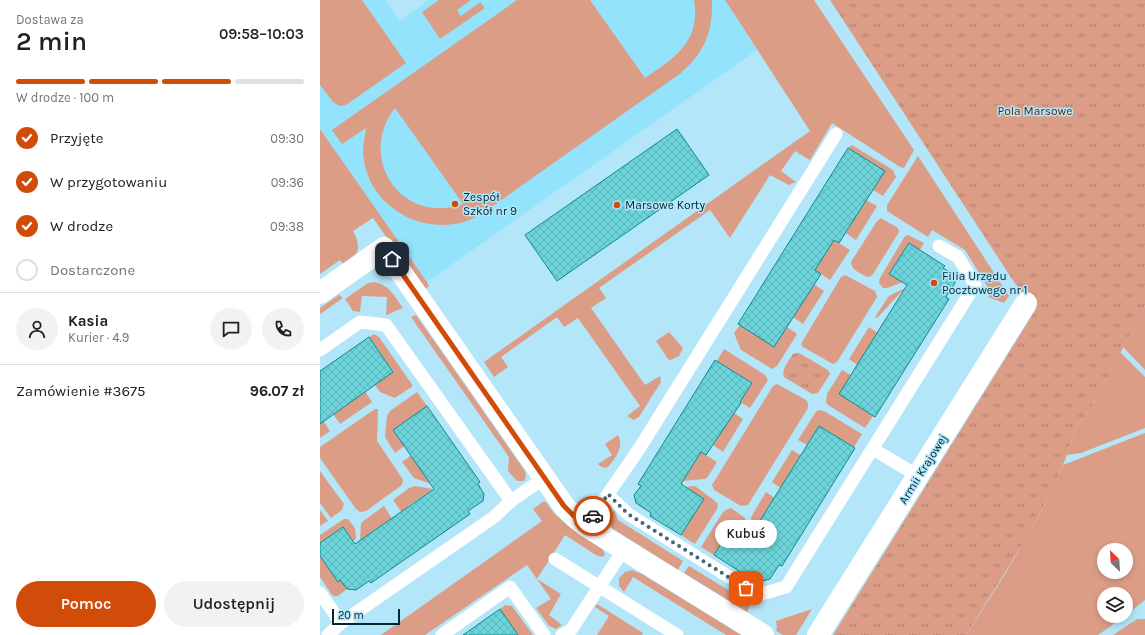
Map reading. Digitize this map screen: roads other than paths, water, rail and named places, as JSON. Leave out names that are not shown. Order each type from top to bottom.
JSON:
[{"type":"street","points":[[320,293],[384,248],[564,506],[586,526],[763,635]]},
{"type":"street","name":"Armii Krajowej","points":[[818,635],[1026,303]]},
{"type":"lane","points":[[586,526],[651,431],[836,134]]},
{"type":"lane","points":[[608,494],[628,514],[758,595],[786,587],[975,285],[958,257],[939,246]]},
{"type":"lane","points":[[320,350],[360,322],[386,325],[510,501]]},
{"type":"lane","points":[[873,449],[918,476]]},
{"type":"lane","points":[[328,635],[341,623],[494,517],[510,501],[544,478]]},
{"type":"lane","points":[[562,635],[570,630],[624,549]]},
{"type":"lane","points":[[555,559],[677,635]]},
{"type":"lane","points":[[442,635],[510,587],[544,635]]},
{"type":"lane","points":[[320,593],[341,623]]},
{"type":"place","name":"Zespół Szkół nr 9","points":[[455,204]]},
{"type":"place","name":"Marsowe Korty","points":[[617,205]]},
{"type":"place","name":"Filia Urzędu Pocztowego nr 1","points":[[934,283]]},
{"type":"place","name":"Kubuś","points":[[746,588]]},
{"type":"park label","name":"Pola Marsowe","points":[[1035,111]]}]
